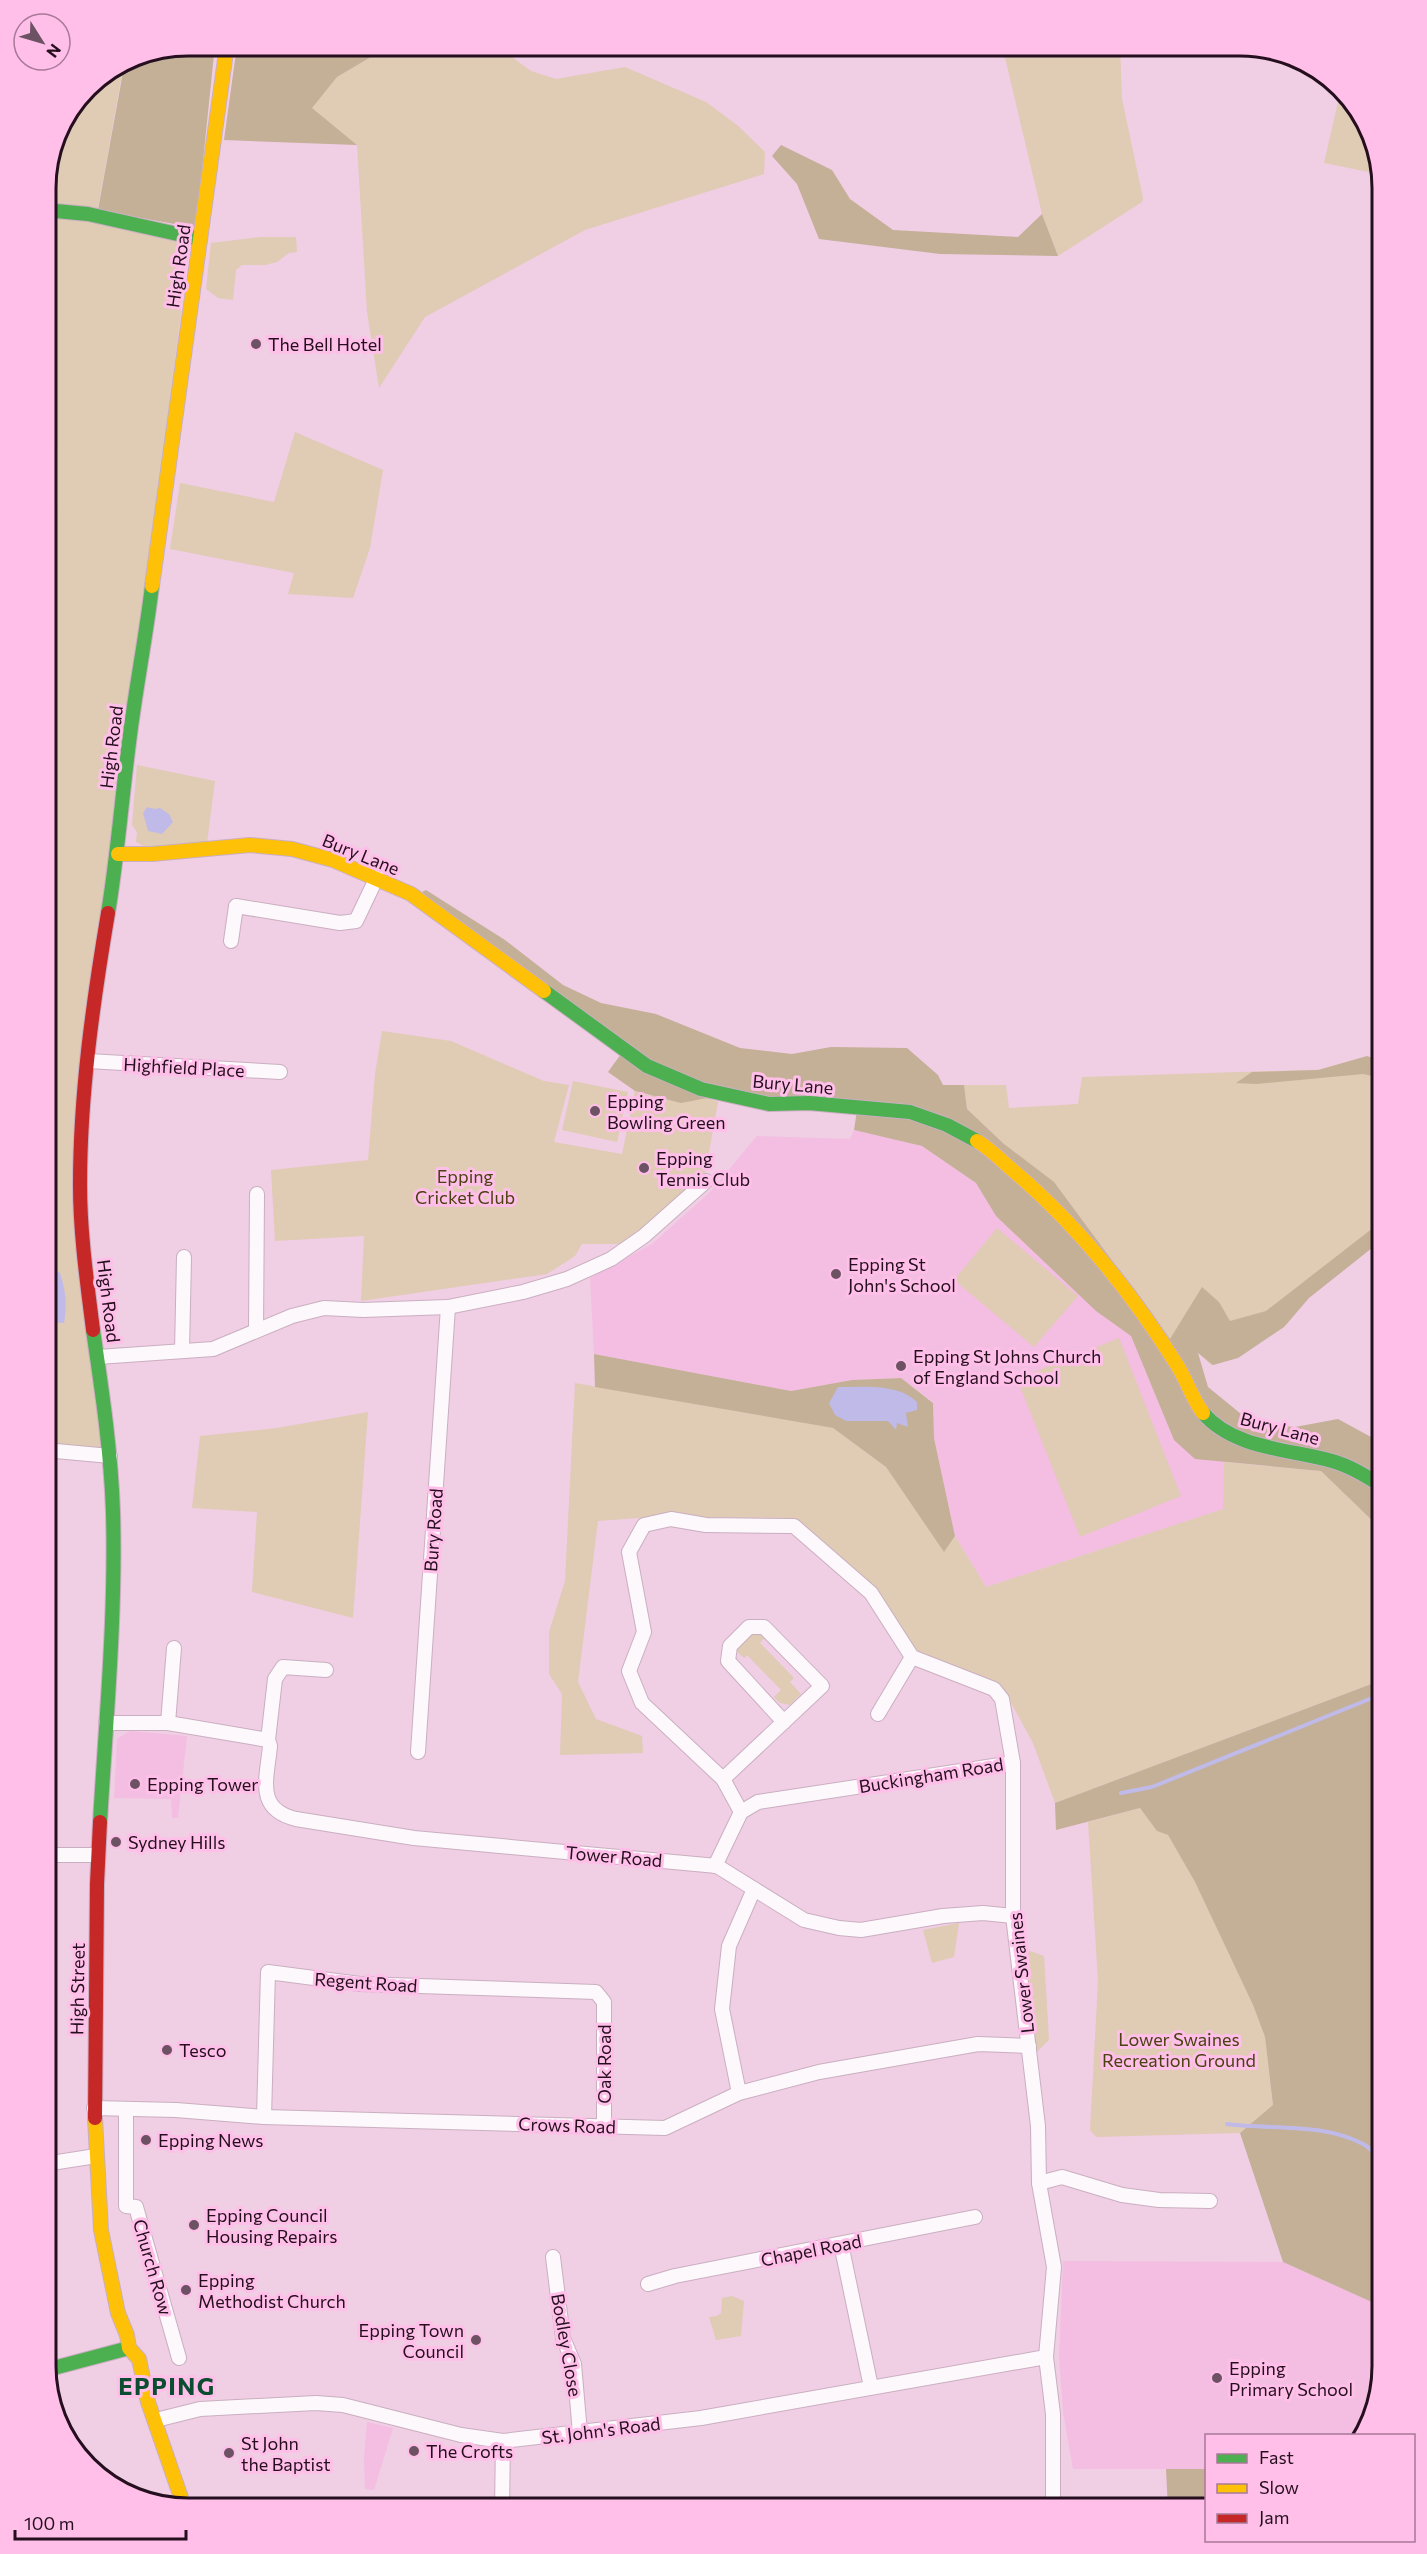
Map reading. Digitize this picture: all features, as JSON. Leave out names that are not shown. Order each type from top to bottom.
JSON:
[{"type":"main road","name":"High Road","points":[[111,1456],[86,1277],[80,1187],[88,1061],[99,968],[118,854],[120,816],[133,711],[143,655],[225,56]]},
{"type":"main road","points":[[56,211],[88,214],[200,239]]},
{"type":"main road","name":"Bury Lane","points":[[118,854],[161,855],[210,848],[267,846],[309,853],[377,877],[428,906],[647,1066],[701,1089],[769,1104],[809,1103],[910,1113],[946,1125],[982,1144],[1031,1185],[1096,1255],[1136,1305],[1178,1367],[1194,1401],[1220,1428],[1242,1440],[1333,1461],[1352,1468],[1372,1480]]},
{"type":"main road","name":"High Street","points":[[111,1456],[113,1586],[98,1855],[94,2108],[101,2230],[118,2313],[127,2335],[129,2348],[139,2359],[148,2402],[181,2498]]},
{"type":"main road","points":[[56,2367],[129,2348]]},
{"type":"street","points":[[231,941],[236,906],[340,923],[356,921],[377,877]]},
{"type":"street","name":"Highfield Place","points":[[88,1061],[280,1072]]},
{"type":"street","points":[[98,1356],[213,1349],[292,1316],[324,1308],[363,1310],[448,1306],[523,1292],[567,1279],[611,1259],[669,1216],[706,1181]]},
{"type":"street","points":[[256,1330],[257,1194]]},
{"type":"street","points":[[182,1351],[184,1257]]},
{"type":"street","name":"Bury Road","points":[[418,1752],[448,1306]]},
{"type":"street","points":[[56,1451],[111,1456]]},
{"type":"street","points":[[715,1866],[741,1812],[723,1779],[642,1703],[629,1671],[644,1632],[629,1552],[644,1525],[671,1519],[706,1526],[794,1526],[871,1593],[912,1657],[878,1714]]},
{"type":"street","points":[[723,1779],[784,1722],[822,1686],[764,1627],[749,1627],[730,1646],[729,1661],[784,1722]]},
{"type":"street","points":[[168,1723],[174,1648]]},
{"type":"street","name":"Buckingham Road","points":[[741,1812],[758,1802],[1013,1763],[1002,1699],[994,1689],[912,1657]]},
{"type":"street","name":"Tower Road","points":[[326,1670],[284,1667],[275,1679],[265,1791],[270,1806],[281,1816],[414,1838],[715,1866],[804,1920],[850,1929],[861,1930],[963,1914],[1013,1916]]},
{"type":"street","points":[[106,1723],[168,1723],[268,1740]]},
{"type":"street","name":"Lower Swaines","points":[[1013,1763],[1013,1916],[1038,2127],[1039,2183],[1054,2266],[1046,2357],[1053,2414],[1053,2498]]},
{"type":"street","points":[[56,1854],[98,1855]]},
{"type":"street","points":[[739,2093],[722,2009],[729,1946],[754,1889]]},
{"type":"street","name":"Regent Road","points":[[264,2117],[268,1972],[360,1984],[596,1992],[604,2002]]},
{"type":"street","name":"Oak Road","points":[[604,2002],[604,2126]]},
{"type":"street","name":"Crows Road","points":[[94,2108],[176,2110],[264,2117],[665,2128],[739,2093],[819,2072],[978,2044],[1029,2046]]},
{"type":"street","name":"Church Row","points":[[126,2110],[126,2206],[136,2207],[179,2358]]},
{"type":"street","points":[[56,2162],[96,2156]]},
{"type":"street","points":[[1039,2183],[1062,2177],[1122,2195],[1159,2200],[1210,2201]]},
{"type":"street","name":"Chapel Road","points":[[648,2284],[675,2276],[975,2217]]},
{"type":"street","points":[[841,2244],[871,2387]]},
{"type":"street","name":"Bodley Close","points":[[553,2257],[563,2337],[574,2364],[580,2433]]},
{"type":"street","name":"St. John's Road","points":[[156,2420],[200,2409],[316,2403],[343,2405],[461,2435],[503,2441],[701,2418],[1046,2357]]},
{"type":"street","points":[[502,2498],[503,2441]]},
{"type":"shaded area","points":[[214,56],[196,228],[98,210],[123,72],[145,62],[170,57]]},
{"type":"shaded area","points":[[235,56],[373,56],[337,77],[312,108],[357,145],[224,140]]},
{"type":"shaded area","points":[[781,145],[832,170],[850,199],[893,230],[1018,237],[1042,214],[1058,256],[940,254],[819,239],[797,184],[772,156]]},
{"type":"shaded area","points":[[147,807],[160,808],[169,814],[173,822],[162,834],[148,831],[143,813]]},
{"type":"shaded area","points":[[426,890],[505,940],[563,985],[601,1003],[656,1014],[740,1048],[792,1054],[831,1047],[907,1048],[938,1075],[943,1085],[964,1085],[967,1109],[1004,1144],[1054,1182],[1170,1339],[1202,1287],[1219,1302],[1230,1321],[1266,1311],[1372,1229],[1372,1248],[1309,1298],[1284,1327],[1238,1358],[1213,1365],[1198,1353],[1208,1387],[1252,1423],[1295,1427],[1338,1419],[1372,1438],[1372,1520],[1321,1471],[1195,1459],[1174,1440],[1131,1336],[1096,1311],[996,1216],[976,1183],[922,1146],[854,1130],[858,1104],[707,1098],[681,1103],[635,1091],[608,1072],[621,1054],[422,892]]},
{"type":"shaded area","points":[[1367,1056],[1372,1058],[1372,1076],[1363,1074],[1257,1084],[1236,1083],[1252,1072],[1318,1070]]},
{"type":"shaded area","name":"Epping St Johns Church of England School","points":[[854,1130],[922,1146],[976,1183],[996,1216],[1096,1311],[1131,1336],[1174,1440],[1224,1462],[1224,1509],[986,1587],[955,1536],[934,1438],[933,1402],[901,1378],[852,1380],[791,1391],[594,1354],[590,1278],[652,1244],[710,1192],[757,1136],[850,1139]]},
{"type":"shaded area","points":[[56,1271],[60,1273],[64,1286],[64,1323],[56,1323]]},
{"type":"shaded area","points":[[594,1354],[791,1391],[852,1380],[901,1378],[933,1403],[934,1438],[955,1536],[944,1552],[886,1467],[833,1428],[595,1387]]},
{"type":"shaded area","points":[[838,1387],[890,1389],[909,1396],[917,1402],[917,1410],[906,1413],[908,1427],[897,1423],[896,1430],[888,1421],[846,1421],[835,1415],[829,1403]]},
{"type":"shaded area","points":[[1372,1684],[1372,2302],[1283,2262],[1240,2133],[1273,2105],[1265,2037],[1253,2005],[1195,1882],[1168,1835],[1157,1831],[1140,1808],[1056,1830],[1055,1803]]},
{"type":"shaded area","points":[[130,1731],[187,1736],[178,1818],[172,1818],[171,1799],[114,1798],[117,1739]]},
{"type":"shaded area","name":"Epping Primary School","points":[[1063,2261],[1283,2262],[1372,2302],[1370,2384],[1367,2401],[1353,2434],[1205,2434],[1205,2469],[1073,2469],[1063,2412],[1059,2357]]},
{"type":"shaded area","points":[[367,2422],[393,2428],[374,2490],[365,2489],[364,2458]]},
{"type":"shaded area","points":[[1166,2469],[1205,2469],[1205,2498],[1167,2498]]},
{"type":"green space","points":[[373,56],[512,56],[531,71],[556,79],[625,67],[706,102],[737,125],[765,152],[764,174],[585,230],[425,317],[379,388],[367,312],[357,145],[311,108],[337,77]]},
{"type":"green space","points":[[1005,56],[1120,56],[1122,99],[1142,202],[1058,256],[1042,214]]},
{"type":"green space","points":[[122,72],[98,208],[56,207],[56,178],[60,153],[73,121],[88,100]]},
{"type":"green space","points":[[1339,100],[1358,129],[1365,145],[1370,172],[1324,163]]},
{"type":"green space","points":[[56,216],[190,242],[74,1158],[102,1450],[56,1448]]},
{"type":"green space","points":[[261,237],[296,237],[297,252],[289,253],[277,262],[265,265],[242,265],[236,270],[233,300],[218,298],[206,289],[211,243]]},
{"type":"green space","points":[[295,432],[383,470],[370,548],[353,598],[288,594],[294,573],[170,549],[180,483],[274,502]]},
{"type":"green space","points":[[137,765],[215,781],[207,843],[146,847],[136,842],[137,832],[132,825]]},
{"type":"green space","name":"Epping Cricket Club","points":[[382,1031],[451,1041],[544,1081],[569,1085],[554,1142],[622,1154],[635,1091],[644,1095],[707,1098],[718,1102],[705,1175],[641,1230],[619,1244],[582,1244],[575,1256],[547,1274],[361,1301],[364,1236],[275,1241],[271,1170],[368,1160],[375,1074]]},
{"type":"green space","points":[[1340,1069],[1372,1075],[1372,1242],[1312,1293],[1287,1324],[1241,1356],[1211,1365],[1198,1352],[1170,1339],[1004,1144],[967,1109],[964,1085],[1006,1085],[1009,1108],[1078,1104],[1082,1077]]},
{"type":"green space","name":"Epping Bowling Green","points":[[573,1081],[628,1092],[617,1142],[562,1130]]},
{"type":"green space","points":[[997,1228],[1078,1296],[1034,1347],[954,1280]]},
{"type":"green space","points":[[1119,1338],[1181,1496],[1080,1537],[1017,1379]]},
{"type":"green space","points":[[575,1383],[833,1428],[886,1467],[944,1551],[955,1536],[986,1587],[1223,1509],[1224,1462],[1321,1471],[1372,1520],[1372,1684],[1055,1803],[1033,1743],[1003,1688],[914,1654],[873,1586],[794,1518],[652,1517],[598,1521],[578,1682],[596,1719],[642,1736],[643,1753],[560,1755],[562,1694],[549,1674],[549,1632],[565,1581]]},
{"type":"green space","points":[[368,1412],[353,1618],[252,1592],[257,1512],[192,1508],[200,1436],[277,1428]]},
{"type":"green space","points":[[750,1630],[767,1635],[760,1643],[794,1678],[790,1682],[801,1694],[790,1705],[780,1703],[774,1697],[781,1690],[747,1655],[744,1658],[732,1647]]},
{"type":"green space","name":"Lower Swaines Recreation Ground","points":[[1140,1808],[1158,1831],[1168,1835],[1195,1882],[1253,2005],[1265,2037],[1273,2105],[1240,2133],[1096,2137],[1090,2130],[1098,1981],[1088,1822]]},
{"type":"green space","points":[[959,1923],[954,1957],[932,1963],[923,1930]]},
{"type":"green space","points":[[1027,1950],[1044,1956],[1049,2040],[1035,2054]]},
{"type":"green space","points":[[732,2296],[744,2301],[741,2336],[716,2340],[709,2317],[721,2313],[722,2298]]},
{"type":"waterway","points":[[1121,1793],[1152,1787],[1372,1698]]},
{"type":"waterway","points":[[1227,2124],[1298,2128],[1332,2133],[1365,2145],[1372,2151]]},
{"type":"traffic: fast","points":[[56,211],[88,214],[200,239]]},
{"type":"traffic: fast","points":[[108,913],[152,586]]},
{"type":"traffic: fast","points":[[544,991],[647,1066],[701,1089],[769,1104],[809,1103],[910,1112],[947,1125],[977,1141]]},
{"type":"traffic: fast","points":[[93,1330],[108,1444],[114,1551],[108,1706],[100,1822]]},
{"type":"traffic: fast","points":[[1203,1413],[1216,1425],[1246,1441],[1339,1463],[1372,1480]]},
{"type":"traffic: fast","points":[[56,2367],[129,2348]]},
{"type":"traffic: slow","points":[[152,586],[225,56]]},
{"type":"traffic: slow","points":[[118,854],[152,854],[250,845],[292,849],[333,860],[411,894],[544,991]]},
{"type":"traffic: slow","points":[[977,1141],[994,1153],[1057,1211],[1101,1260],[1160,1338],[1181,1371],[1203,1413]]},
{"type":"traffic: slow","points":[[95,2118],[101,2230],[118,2313],[127,2335],[129,2348],[139,2359],[148,2402],[181,2498]]},
{"type":"traffic: jam","points":[[93,1330],[81,1221],[82,1117],[88,1048],[108,913]]},
{"type":"traffic: jam","points":[[95,2118],[97,1884],[100,1822]]},
{"type":"place","name":"The Bell Hotel","points":[[256,344]]},
{"type":"place","name":"Epping Bowling Green","points":[[595,1111]]},
{"type":"place","name":"Epping Tennis Club","points":[[644,1168]]},
{"type":"place","name":"Epping St John's School","points":[[836,1274]]},
{"type":"place","name":"Epping St Johns Church of England School","points":[[901,1366]]},
{"type":"place","name":"Epping Tower","points":[[135,1784]]},
{"type":"place","name":"Sydney Hills","points":[[116,1842]]},
{"type":"place","name":"Tesco","points":[[167,2050]]},
{"type":"place","name":"Epping News","points":[[146,2140]]},
{"type":"place","name":"Epping Council Housing Repairs","points":[[194,2225]]},
{"type":"place","name":"Epping Methodist Church","points":[[186,2290]]},
{"type":"place","name":"Epping Town Council","points":[[476,2340]]},
{"type":"place","name":"Epping Primary School","points":[[1217,2378]]},
{"type":"place","name":"The Crofts","points":[[414,2451]]},
{"type":"place","name":"St John the Baptist","points":[[229,2453]]},
{"type":"district","name":"EPPING","points":[[167,2385]]}]
